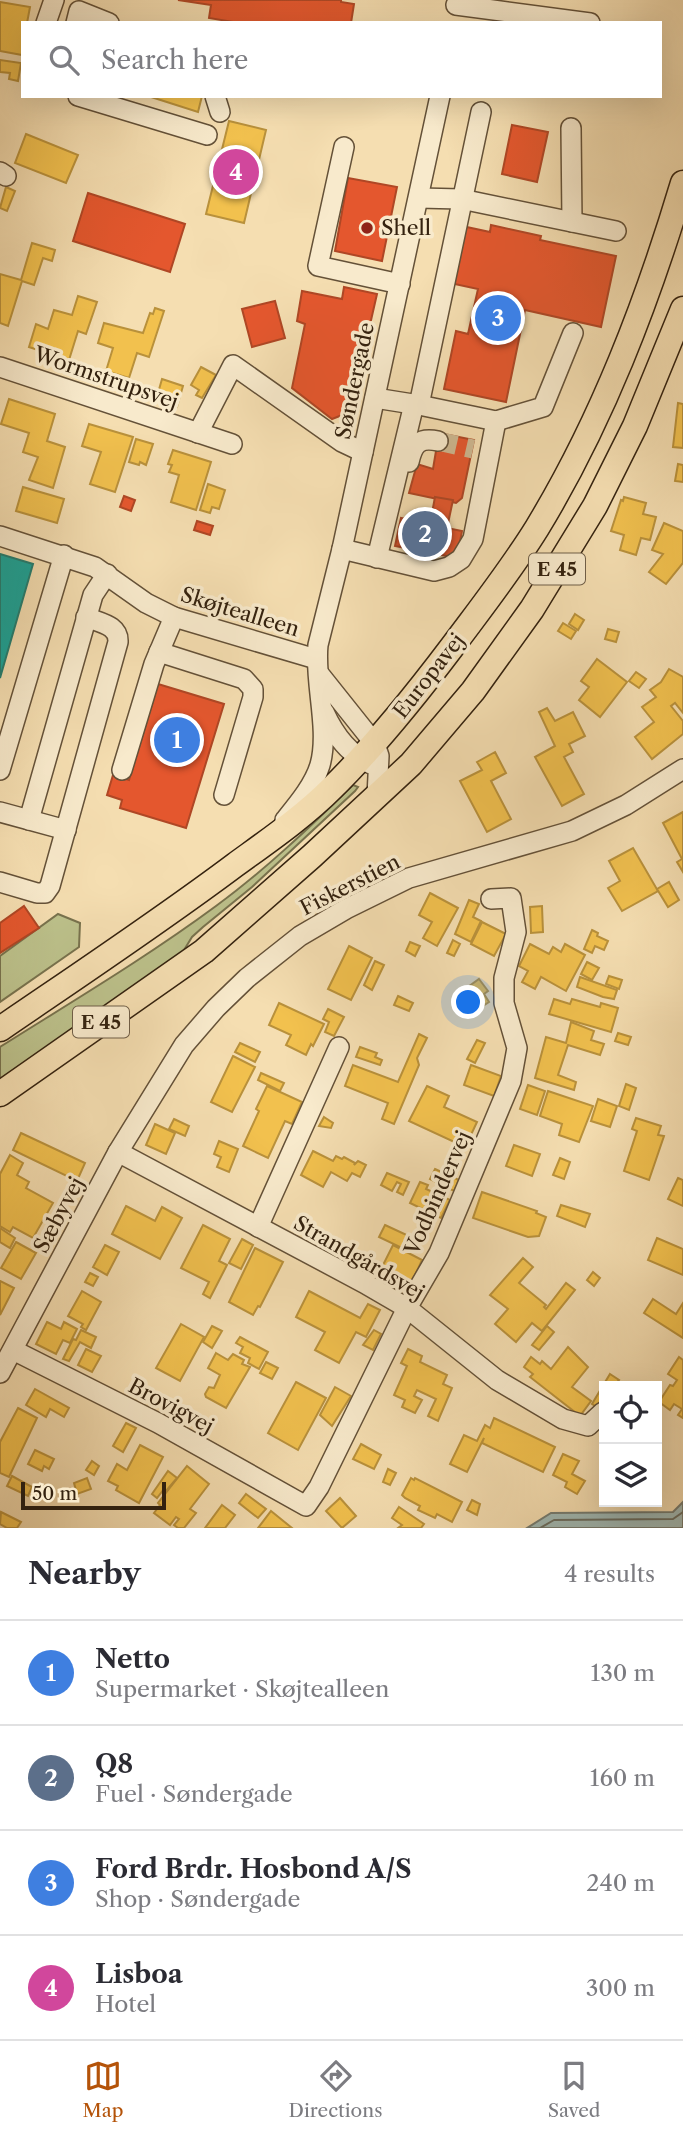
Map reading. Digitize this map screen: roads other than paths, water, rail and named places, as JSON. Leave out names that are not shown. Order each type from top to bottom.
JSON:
[{"type":"main road","name":"Europavej","points":[[0,1029],[185,903],[272,838],[371,756],[497,587],[557,493],[599,412],[638,322],[683,183]]},
{"type":"main road","name":"Europavej","points":[[0,1094],[204,951],[411,764],[473,691],[532,609],[595,506],[635,426],[683,309]]},
{"type":"street","points":[[47,21],[54,0]]},
{"type":"street","points":[[455,9],[571,21]]},
{"type":"street","points":[[76,21],[79,11],[103,21]]},
{"type":"street","points":[[85,98],[206,135]]},
{"type":"street","name":"Søndergade","points":[[272,838],[299,803],[319,767],[323,732],[318,667],[322,625],[342,549],[440,98]]},
{"type":"street","points":[[377,558],[417,404],[481,112]]},
{"type":"street","points":[[571,128],[572,222]]},
{"type":"street","points":[[344,147],[318,266],[400,284]]},
{"type":"street","points":[[419,198],[461,199],[616,231]]},
{"type":"street","points":[[375,398],[496,421],[543,407],[573,333]]},
{"type":"street","name":"Wormstrupsvej","points":[[198,433],[233,365],[342,442],[363,452]]},
{"type":"street","name":"Wormstrupsvej","points":[[0,367],[232,444]]},
{"type":"street","points":[[342,549],[434,571],[449,567],[461,559],[473,539],[481,450],[496,421]]},
{"type":"street","points":[[390,502],[403,490],[414,446],[426,439],[438,441]]},
{"type":"street","name":"Skøjtealleen","points":[[0,536],[82,561],[107,574],[146,603],[174,617],[318,667]]},
{"type":"street","points":[[0,770],[64,555]]},
{"type":"street","points":[[29,820],[86,617],[95,590],[107,574]]},
{"type":"street","points":[[0,882],[37,893],[45,893],[50,886],[119,636],[113,628],[86,617]]},
{"type":"street","points":[[122,770],[159,652],[174,617]]},
{"type":"street","points":[[159,652],[244,679],[253,688],[253,697],[224,795]]},
{"type":"street","points":[[318,667],[371,756],[377,796]]},
{"type":"street","name":"Søndergade","points":[[319,702],[338,738],[371,756]]},
{"type":"street","points":[[371,756],[411,764]]},
{"type":"street","name":"Fiskerstien","points":[[118,1152],[184,1045],[247,978],[300,936],[346,909],[409,878],[572,831],[599,820],[683,769]]},
{"type":"street","points":[[0,812],[66,830]]},
{"type":"street","name":"Vodbindervej","points":[[306,1506],[319,1487],[407,1308],[439,1253],[511,1081],[517,1048],[504,1003],[504,978],[516,932],[512,898],[491,899]]},
{"type":"street","points":[[258,1227],[339,1047]]},
{"type":"street","name":"Strandgårdsvej","points":[[118,1152],[407,1308],[497,1380],[563,1419],[588,1426],[599,1416]]},
{"type":"street","name":"Sæbyvej","points":[[0,1374],[118,1152]]},
{"type":"street","name":"Brovigvej","points":[[13,1350],[158,1423],[306,1506]]},
{"type":"water","points":[[683,1502],[683,1528],[527,1528],[551,1513],[673,1512]]},
{"type":"tunnel","points":[[438,441],[473,449]]},
{"type":"place","name":"Lisboa","points":[[236,172]]},
{"type":"place","name":"Shell","points":[[367,228]]},
{"type":"place","name":"Ford Brdr. Hosbond A/S","points":[[498,318]]},
{"type":"place","name":"Q8","points":[[425,534]]},
{"type":"place","name":"Netto","points":[[177,740]]}]
